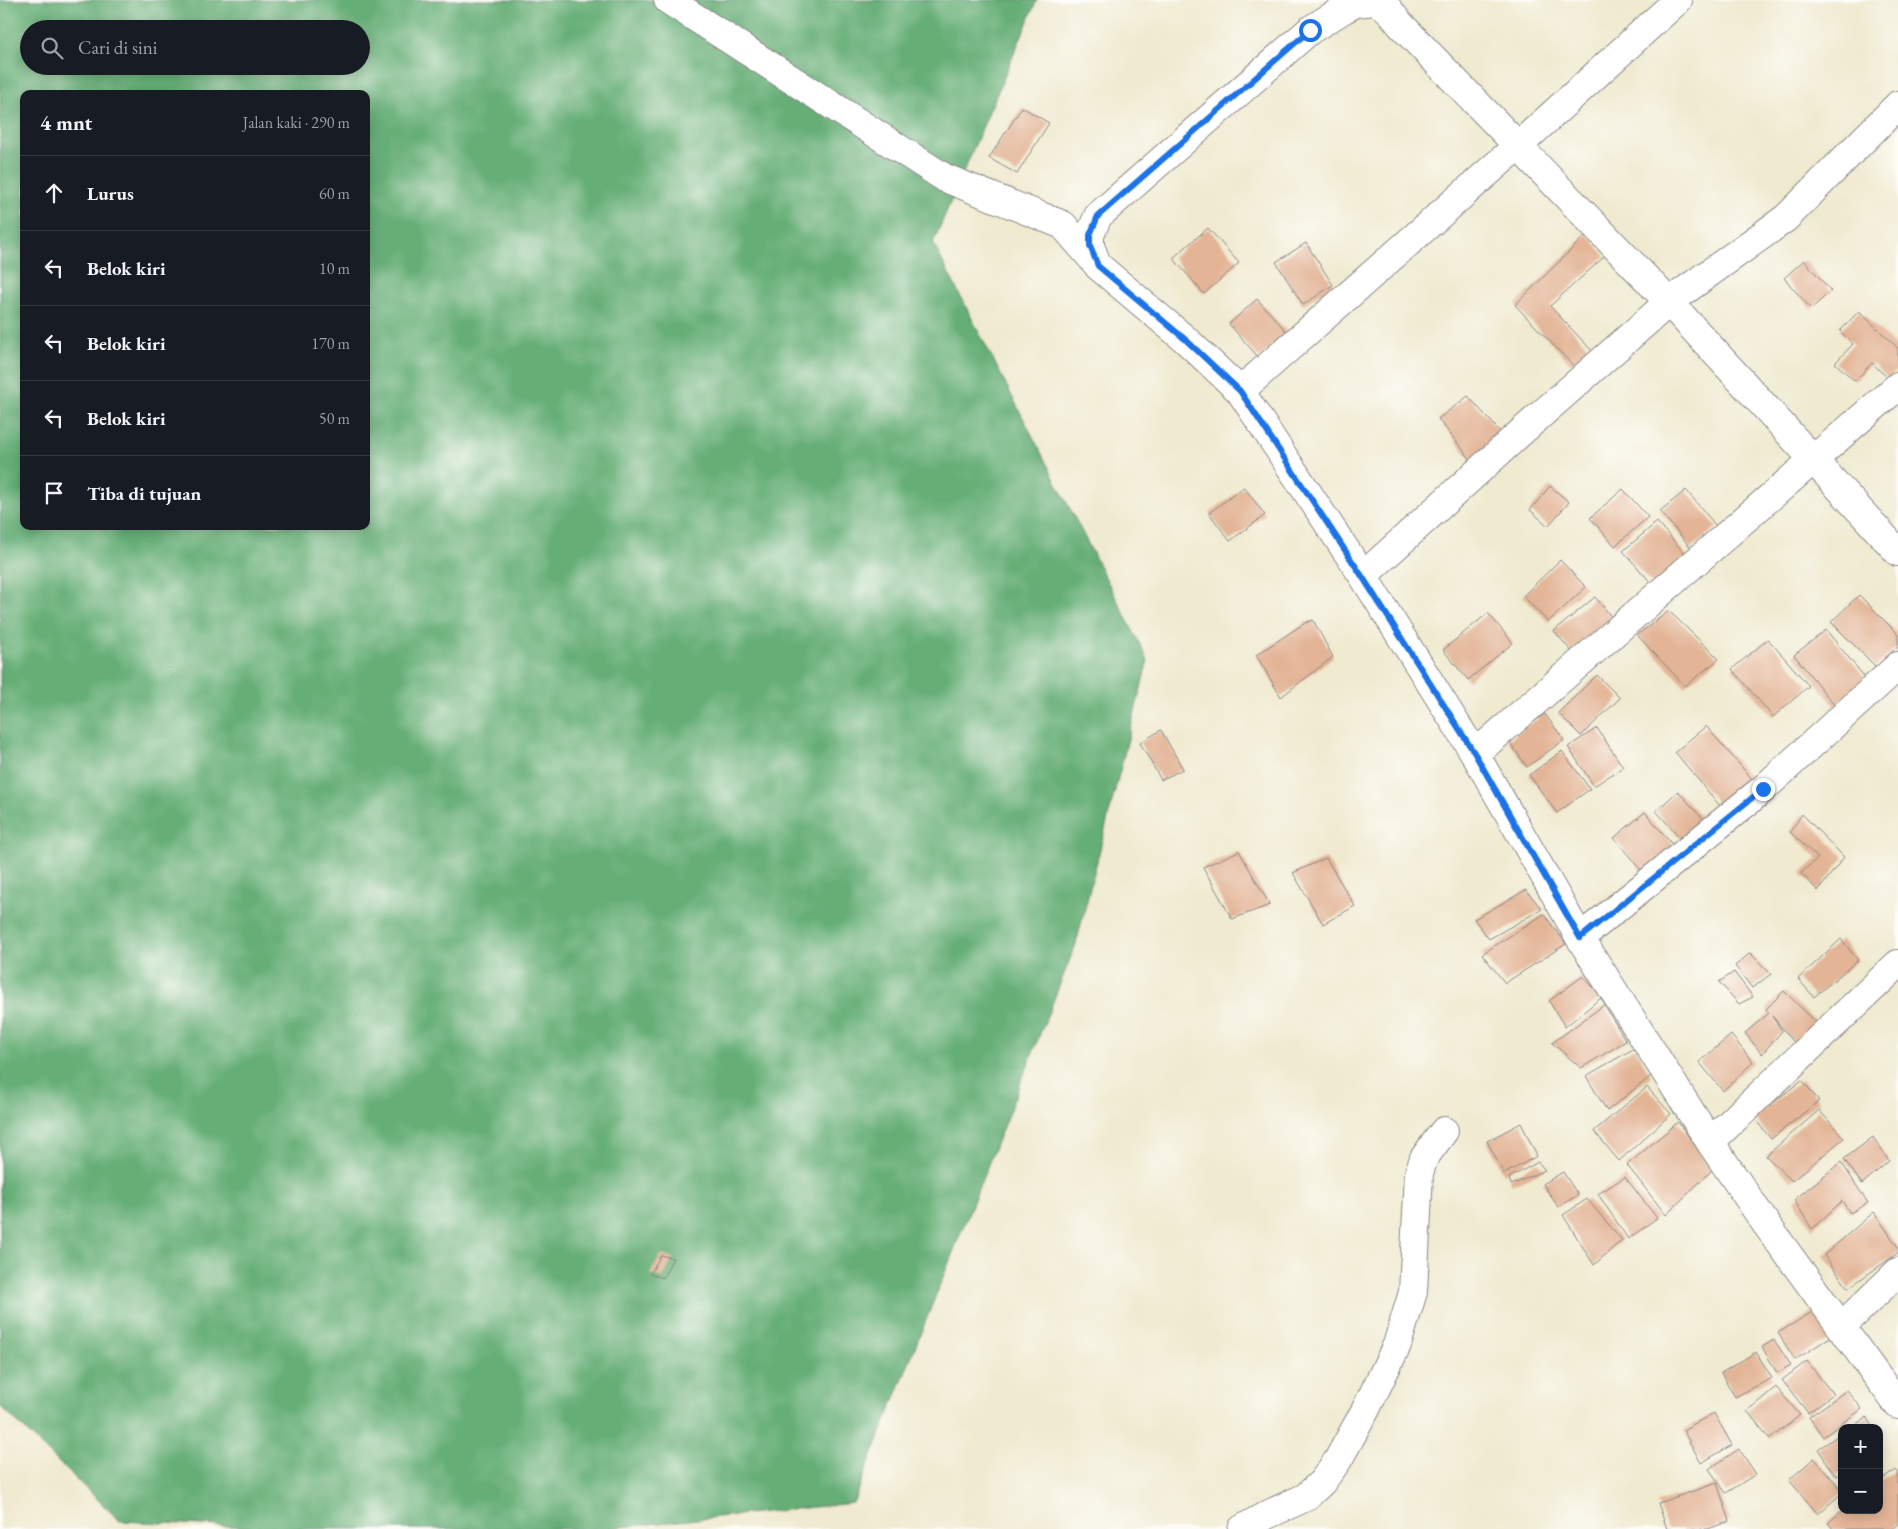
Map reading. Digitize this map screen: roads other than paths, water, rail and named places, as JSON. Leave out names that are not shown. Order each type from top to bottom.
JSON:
[{"type":"street","points":[[668,0],[945,178],[1063,225],[1098,266],[1186,340],[1240,391],[1362,576],[1475,754],[1580,938],[1710,1142],[1766,1224],[1898,1405]]},
{"type":"street","points":[[1240,391],[1519,145],[1678,0]]},
{"type":"street","points":[[1098,266],[1090,246],[1090,235],[1098,216],[1310,30],[1356,3],[1375,1],[1388,9],[1400,24],[1669,302],[1898,552]]},
{"type":"street","points":[[1362,576],[1669,302],[1786,218],[1898,105]]},
{"type":"street","points":[[1475,754],[1898,386]]},
{"type":"street","points":[[1580,938],[1763,789],[1898,666]]},
{"type":"street","points":[[1710,1142],[1898,964]]},
{"type":"street","points":[[1242,1529],[1306,1497],[1322,1482],[1338,1460],[1366,1409],[1397,1345],[1410,1300],[1419,1173],[1424,1158],[1444,1131]]},
{"type":"street","points":[[1841,1327],[1898,1272]]}]
